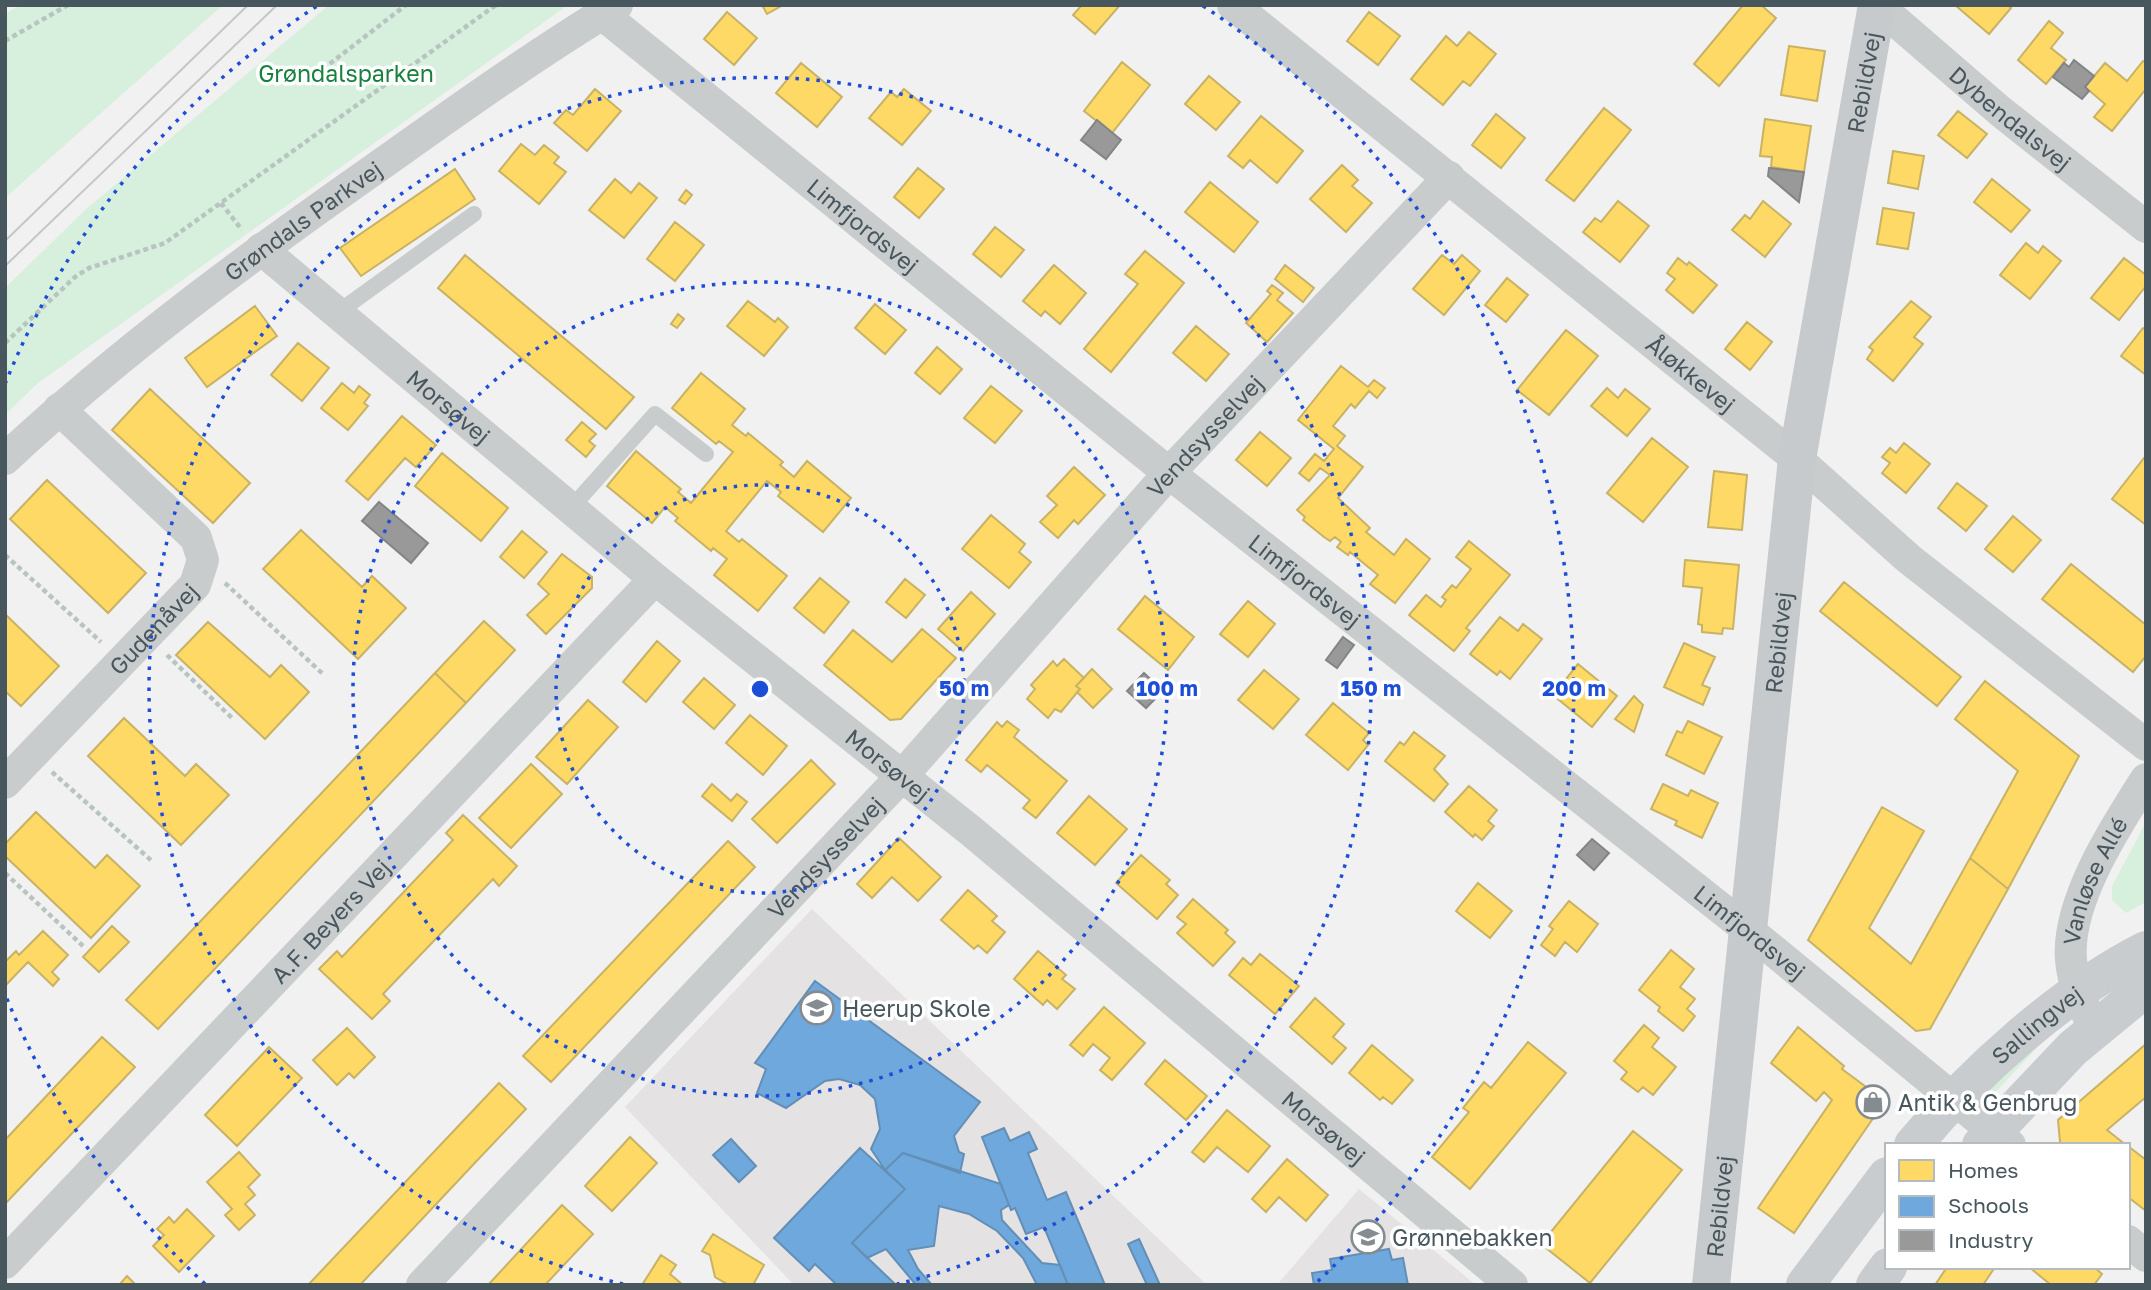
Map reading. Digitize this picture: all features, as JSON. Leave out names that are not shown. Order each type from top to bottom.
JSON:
[{"type":"main road","name":"Rebildvej","points":[[1711,1285],[1797,459],[1877,5]]},
{"type":"street","name":"Åløkkevej","points":[[1233,5],[1797,459],[1909,559],[2146,745]]},
{"type":"street","name":"Dybendalsvej","points":[[1877,5],[2000,111],[2146,227]]},
{"type":"street","name":"Grøndals Parkvej","points":[[5,459],[59,409],[154,329],[261,249],[610,10]]},
{"type":"street","name":"Limfjordsvej","points":[[610,10],[1169,473],[1747,929],[1954,1096],[1994,1140]]},
{"type":"street","name":"Vendsysselvej","points":[[422,1285],[902,776],[1169,473],[1449,177]]},
{"type":"street","name":"Morsøvej","points":[[261,249],[655,579],[902,776],[1512,1285]]},
{"type":"street","name":"Gudenåvej","points":[[5,783],[195,585],[203,563],[196,538],[59,409]]},
{"type":"street","name":"A.F. Beyers Vej","points":[[5,1262],[655,579]]},
{"type":"street","name":"Vanløse Allé","points":[[2095,1030],[2078,994],[2070,958],[2079,903],[2111,835],[2146,779]]},
{"type":"street","name":"Sallingvej","points":[[1915,1143],[1954,1096],[2021,1036],[2078,994],[2146,950]]},
{"type":"street","name":"Sallingvej","points":[[1994,1140],[2095,1030],[2146,988]]},
{"type":"street","points":[[1805,1285],[1885,1179]]},
{"type":"street","points":[[2130,1243],[2146,1256]]},
{"type":"street","points":[[1875,1285],[1887,1269]]},
{"type":"lane","points":[[337,313],[474,214]]},
{"type":"lane","points":[[571,508],[655,414],[706,454]]},
{"type":"path","points":[[5,41],[68,5]]},
{"type":"path","points":[[323,69],[406,5]]},
{"type":"path","points":[[5,343],[75,276],[89,268],[165,243],[496,5]]},
{"type":"path","points":[[5,555],[122,661]]},
{"type":"path","points":[[203,563],[324,675]]},
{"type":"path","points":[[146,635],[234,720]]},
{"type":"path","points":[[32,754],[153,862]]},
{"type":"path","points":[[5,873],[83,946]]},
{"type":"shaded area","name":"Heerup Skole","points":[[812,909],[1207,1285],[794,1285],[625,1107]]},
{"type":"shaded area","name":"Grønnebakken","points":[[1359,1189],[1476,1285],[1277,1285]]},
{"type":"green space","points":[[20,5],[223,5],[5,198],[5,14]]},
{"type":"green space","name":"Grøndalsparken","points":[[329,5],[568,5],[38,383],[5,415],[5,288],[85,210]]},
{"type":"green space","points":[[2146,822],[2146,902],[2126,913],[2112,900],[2112,886]]},
{"type":"green space","points":[[2048,1036],[1990,1098],[1984,1097],[1988,1085]]},
{"type":"building: Homes","points":[[762,5],[783,5],[767,14]]},
{"type":"building: Homes","points":[[1082,5],[1120,5],[1095,34],[1073,15]]},
{"type":"building: Homes","points":[[1743,5],[1761,5],[1776,18],[1719,86],[1694,64]]},
{"type":"building: Homes","points":[[1955,5],[2008,5],[2011,8],[1989,34]]},
{"type":"building: Homes","points":[[727,12],[757,38],[734,65],[704,39]]},
{"type":"building: Homes","points":[[1369,12],[1400,36],[1378,65],[1347,41]]},
{"type":"building: Homes","points":[[2049,21],[2063,33],[2051,48],[2066,60],[2046,84],[2018,60]]},
{"type":"building: Homes","points":[[1469,32],[1496,54],[1470,86],[1463,81],[1443,105],[1411,79],[1446,36],[1457,46]]},
{"type":"building: Homes","points":[[1789,46],[1825,51],[1817,101],[1781,95]]},
{"type":"building: Homes","points":[[2143,61],[2146,63],[2146,89],[2112,131],[2094,117],[2105,104],[2085,87],[2105,63],[2127,81]]},
{"type":"building: Homes","points":[[1122,62],[1150,85],[1112,133],[1084,111]]},
{"type":"building: Homes","points":[[801,63],[842,97],[817,127],[776,93]]},
{"type":"building: Homes","points":[[1209,76],[1240,102],[1216,130],[1185,104]]},
{"type":"building: Homes","points":[[595,89],[621,111],[587,151],[554,123],[566,110],[573,115]]},
{"type":"building: Homes","points":[[904,89],[931,111],[902,145],[869,118],[891,92],[897,97]]},
{"type":"building: Homes","points":[[1604,108],[1631,130],[1574,201],[1546,180]]},
{"type":"building: Homes","points":[[1958,111],[1987,134],[1967,158],[1938,135]]},
{"type":"building: Homes","points":[[1496,114],[1525,138],[1501,168],[1472,145]]},
{"type":"building: Homes","points":[[1261,116],[1303,151],[1277,183],[1250,160],[1243,168],[1228,156]]},
{"type":"building: Homes","points":[[1765,119],[1811,126],[1804,172],[1771,167],[1772,157],[1760,156]]},
{"type":"building: Homes","points":[[521,144],[535,155],[544,145],[559,157],[554,163],[566,172],[539,204],[499,171]]},
{"type":"building: Homes","points":[[1893,151],[1924,156],[1918,189],[1888,183]]},
{"type":"building: Homes","points":[[1342,165],[1358,180],[1352,186],[1372,203],[1346,232],[1310,199]]},
{"type":"building: Homes","points":[[918,168],[944,189],[919,218],[894,197]]},
{"type":"building: Homes","points":[[455,169],[475,199],[361,276],[340,248]]},
{"type":"building: Homes","points":[[615,179],[631,193],[639,183],[657,198],[624,238],[589,210]]},
{"type":"building: Homes","points":[[1992,179],[2030,210],[2011,232],[1974,202]]},
{"type":"building: Homes","points":[[1210,182],[1258,222],[1234,252],[1185,212]]},
{"type":"building: Homes","points":[[686,190],[692,195],[685,204],[679,200]]},
{"type":"building: Homes","points":[[1618,201],[1649,226],[1620,262],[1583,232],[1595,218],[1601,222]]},
{"type":"building: Homes","points":[[1763,201],[1791,224],[1765,257],[1732,230],[1745,215],[1750,219]]},
{"type":"building: Homes","points":[[1883,208],[1914,213],[1908,249],[1877,244]]},
{"type":"building: Homes","points":[[675,222],[704,245],[675,281],[647,259]]},
{"type":"building: Homes","points":[[995,227],[1024,250],[1001,277],[973,254]]},
{"type":"building: Homes","points":[[2026,243],[2038,253],[2043,246],[2061,261],[2030,299],[2000,275]]},
{"type":"building: Homes","points":[[1145,251],[1184,283],[1111,372],[1084,349],[1138,284],[1125,274]]},
{"type":"building: Homes","points":[[465,255],[634,397],[606,429],[438,288]]},
{"type":"building: Homes","points":[[1442,255],[1454,264],[1462,255],[1480,271],[1444,315],[1413,289]]},
{"type":"building: Homes","points":[[1678,258],[1687,265],[1689,262],[1717,285],[1693,313],[1666,290],[1675,279],[1667,273]]},
{"type":"building: Homes","points":[[2124,258],[2146,275],[2146,286],[2119,320],[2091,298]]},
{"type":"building: Homes","points":[[1054,265],[1086,293],[1060,324],[1045,311],[1041,316],[1023,301]]},
{"type":"building: Homes","points":[[1285,265],[1314,288],[1303,302],[1275,279]]},
{"type":"building: Homes","points":[[1507,278],[1528,295],[1506,322],[1485,305]]},
{"type":"building: Homes","points":[[1272,285],[1283,293],[1277,300],[1293,313],[1267,342],[1246,323],[1271,294],[1267,291]]},
{"type":"building: Homes","points":[[748,301],[775,322],[778,318],[788,327],[764,356],[727,326]]},
{"type":"building: Homes","points":[[1911,301],[1931,317],[1914,337],[1923,344],[1893,381],[1867,359],[1873,350],[1869,347]]},
{"type":"building: Homes","points":[[875,304],[906,330],[885,354],[855,328]]},
{"type":"building: Homes","points":[[255,306],[277,336],[207,387],[185,358]]},
{"type":"building: Homes","points":[[678,314],[684,319],[677,328],[671,324]]},
{"type":"building: Homes","points":[[1747,322],[1772,342],[1750,370],[1725,349]]},
{"type":"building: Homes","points":[[1196,326],[1229,354],[1206,381],[1173,353]]},
{"type":"building: Homes","points":[[2143,328],[2146,330],[2146,375],[2121,356]]},
{"type":"building: Homes","points":[[1566,330],[1598,356],[1549,415],[1517,390]]},
{"type":"building: Homes","points":[[298,343],[329,368],[302,401],[271,375]]},
{"type":"building: Homes","points":[[937,347],[962,369],[940,394],[915,373]]},
{"type":"building: Homes","points":[[1341,366],[1368,387],[1374,380],[1385,388],[1377,398],[1369,391],[1355,408],[1351,404],[1333,426],[1345,436],[1337,446],[1363,467],[1338,498],[1370,528],[1366,532],[1394,555],[1406,539],[1430,559],[1395,603],[1370,584],[1378,575],[1350,552],[1348,555],[1337,547],[1341,542],[1335,537],[1330,541],[1324,537],[1303,520],[1305,517],[1297,510],[1330,475],[1320,468],[1309,481],[1299,473],[1315,454],[1324,461],[1334,449],[1298,420]]},
{"type":"building: Homes","points":[[701,373],[745,409],[732,425],[746,436],[748,433],[783,462],[780,465],[794,477],[807,461],[851,498],[823,532],[778,496],[781,492],[767,481],[726,531],[739,542],[742,539],[787,576],[758,611],[714,575],[727,559],[713,548],[711,551],[675,521],[678,518],[665,507],[652,523],[607,486],[636,451],[681,489],[678,492],[691,503],[733,452],[719,441],[716,444],[672,408]]},
{"type":"building: Homes","points":[[342,383],[354,393],[359,386],[370,395],[364,403],[368,406],[348,430],[321,408]]},
{"type":"building: Homes","points":[[991,386],[1022,411],[995,443],[964,418]]},
{"type":"building: Homes","points":[[1607,388],[1618,398],[1625,389],[1650,409],[1627,436],[1591,406]]},
{"type":"building: Homes","points":[[150,389],[250,483],[213,523],[112,430]]},
{"type":"building: Homes","points":[[402,416],[436,445],[416,467],[405,458],[368,500],[346,481]]},
{"type":"building: Homes","points":[[582,422],[596,434],[589,441],[595,446],[586,457],[566,440]]},
{"type":"building: Homes","points":[[1260,432],[1291,458],[1267,486],[1236,460]]},
{"type":"building: Homes","points":[[1652,438],[1688,467],[1643,522],[1607,493]]},
{"type":"building: Homes","points":[[1904,443],[1930,464],[1906,493],[1882,473],[1890,463],[1882,457],[1890,448],[1896,453]]},
{"type":"building: Homes","points":[[442,453],[508,508],[481,541],[415,486]]},
{"type":"building: Homes","points":[[2144,458],[2146,459],[2146,525],[2112,499]]},
{"type":"building: Homes","points":[[1074,467],[1105,495],[1078,524],[1074,520],[1058,538],[1040,522],[1057,505],[1047,496]]},
{"type":"building: Homes","points":[[1714,471],[1747,475],[1742,530],[1708,527]]},
{"type":"building: Homes","points":[[47,480],[146,573],[108,613],[10,519]]},
{"type":"building: Homes","points":[[1957,483],[1987,506],[1966,531],[1938,508]]},
{"type":"building: Homes","points":[[991,515],[1025,544],[1019,552],[1031,562],[1009,588],[962,549]]},
{"type":"building: Homes","points":[[2013,516],[2041,540],[2013,572],[1985,549]]},
{"type":"building: Homes","points":[[301,530],[362,587],[372,576],[406,608],[358,659],[263,569]]},
{"type":"building: Homes","points":[[522,531],[547,552],[524,578],[500,557]]},
{"type":"building: Homes","points":[[1469,541],[1510,575],[1466,628],[1470,631],[1454,651],[1409,615],[1426,595],[1441,607],[1446,600],[1442,597],[1452,585],[1456,588],[1471,569],[1456,557]]},
{"type":"building: Homes","points":[[562,554],[592,577],[592,588],[546,634],[527,615],[549,594],[538,584]]},
{"type":"building: Homes","points":[[1685,560],[1739,565],[1733,629],[1723,628],[1722,634],[1702,632],[1702,625],[1698,624],[1702,588],[1683,586]]},
{"type":"building: Homes","points":[[2071,564],[2146,625],[2146,656],[2133,672],[2042,599]]},
{"type":"building: Homes","points":[[820,578],[849,602],[824,633],[794,608]]},
{"type":"building: Homes","points":[[905,579],[925,595],[906,618],[886,602]]},
{"type":"building: Homes","points":[[1844,582],[1961,677],[1937,706],[1820,611]]},
{"type":"building: Homes","points":[[971,592],[995,614],[963,651],[938,629]]},
{"type":"building: Homes","points":[[1145,596],[1194,637],[1168,670],[1118,629]]},
{"type":"building: Homes","points":[[1248,601],[1275,624],[1248,657],[1220,634]]},
{"type":"building: Homes","points":[[5,614],[59,666],[21,706],[5,691]]},
{"type":"building: Homes","points":[[1500,617],[1518,631],[1523,624],[1542,639],[1510,679],[1500,671],[1497,675],[1470,654]]},
{"type":"building: Homes","points":[[484,621],[515,650],[466,703],[435,673]]},
{"type":"building: Homes","points":[[208,622],[270,677],[281,665],[309,692],[265,739],[176,655]]},
{"type":"building: Homes","points":[[922,629],[956,658],[901,719],[890,720],[824,665],[853,630],[892,662]]},
{"type":"building: Homes","points":[[657,641],[680,661],[646,702],[623,682]]},
{"type":"building: Homes","points":[[1684,643],[1715,657],[1702,685],[1710,688],[1703,705],[1664,687]]},
{"type":"building: Homes","points":[[1064,659],[1084,678],[1076,686],[1080,689],[1061,712],[1055,709],[1048,718],[1027,699],[1035,689],[1031,685],[1053,661],[1057,666]]},
{"type":"building: Homes","points":[[1578,664],[1617,696],[1592,727],[1553,695]]},
{"type":"building: Homes","points":[[1092,669],[1112,689],[1093,708],[1077,692],[1080,689],[1076,686]]},
{"type":"building: Homes","points":[[1264,670],[1299,699],[1273,729],[1238,700]]},
{"type":"building: Homes","points":[[435,673],[466,703],[158,1029],[126,1000]]},
{"type":"building: Homes","points":[[704,678],[735,705],[714,729],[683,702]]},
{"type":"building: Homes","points":[[1985,681],[2079,756],[2008,889],[1970,858],[2018,771],[1955,719]]},
{"type":"building: Homes","points":[[1634,696],[1643,705],[1634,732],[1615,719]]},
{"type":"building: Homes","points":[[588,700],[618,727],[567,784],[536,757]]},
{"type":"building: Homes","points":[[1333,703],[1369,733],[1363,740],[1368,745],[1348,770],[1306,735]]},
{"type":"building: Homes","points":[[750,715],[787,746],[763,775],[726,743]]},
{"type":"building: Homes","points":[[124,718],[185,776],[196,764],[229,795],[181,845],[88,756]]},
{"type":"building: Homes","points":[[1007,721],[1019,730],[1014,737],[1067,781],[1036,818],[1023,808],[1030,800],[987,765],[981,772],[966,760],[997,722],[1002,727]]},
{"type":"building: Homes","points":[[1688,721],[1722,737],[1704,774],[1666,755],[1677,731],[1682,733]]},
{"type":"building: Homes","points":[[1414,732],[1445,756],[1434,769],[1448,784],[1434,801],[1385,761],[1400,742],[1404,745]]},
{"type":"building: Homes","points":[[811,760],[835,784],[777,843],[752,819]]},
{"type":"building: Homes","points":[[531,764],[562,794],[511,848],[479,818]]},
{"type":"building: Homes","points":[[712,784],[731,801],[737,794],[747,802],[732,821],[702,796]]},
{"type":"building: Homes","points":[[1663,784],[1688,796],[1691,790],[1718,803],[1702,838],[1675,825],[1677,821],[1651,809]]},
{"type":"building: Homes","points":[[1469,786],[1497,810],[1488,821],[1494,826],[1482,840],[1475,834],[1473,837],[1445,812]]},
{"type":"building: Homes","points":[[1089,796],[1127,829],[1095,865],[1057,833]]},
{"type":"building: Homes","points":[[1882,807],[1924,831],[1869,928],[1911,964],[1970,858],[2008,889],[1930,1029],[1916,1031],[1808,940]]},
{"type":"building: Homes","points":[[36,812],[95,868],[107,855],[140,886],[91,938],[5,856],[5,844]]},
{"type":"building: Homes","points":[[463,815],[517,866],[499,886],[493,879],[383,994],[390,1001],[372,1019],[319,969],[337,951],[342,957],[453,840],[446,833]]},
{"type":"building: Homes","points":[[899,838],[941,877],[918,901],[892,877],[872,898],[857,884]]},
{"type":"building: Homes","points":[[728,841],[755,867],[551,1082],[523,1056]]},
{"type":"building: Homes","points":[[1141,855],[1170,880],[1166,884],[1178,895],[1157,919],[1116,883]]},
{"type":"building: Homes","points":[[1478,883],[1512,911],[1490,938],[1456,911]]},
{"type":"building: Homes","points":[[968,890],[997,916],[992,921],[1005,932],[987,953],[978,945],[974,949],[941,920]]},
{"type":"building: Homes","points":[[1193,899],[1228,930],[1225,933],[1235,942],[1213,966],[1177,933],[1186,924],[1177,917]]},
{"type":"building: Homes","points":[[1569,901],[1598,924],[1577,952],[1565,942],[1555,956],[1541,945],[1553,929],[1549,926]]},
{"type":"building: Homes","points":[[112,926],[129,942],[99,972],[83,957]]},
{"type":"building: Homes","points":[[43,931],[68,955],[52,972],[59,979],[53,986],[28,962],[5,986],[5,962],[16,951],[19,955]]},
{"type":"building: Homes","points":[[1671,950],[1694,969],[1680,987],[1695,999],[1687,1009],[1695,1016],[1683,1031],[1658,1011],[1660,1007],[1639,990]]},
{"type":"building: Homes","points":[[1038,951],[1066,975],[1062,979],[1075,989],[1057,1009],[1047,1000],[1043,1005],[1014,979]]},
{"type":"building: Homes","points":[[1260,954],[1299,986],[1275,1014],[1229,975],[1243,958],[1251,965]]},
{"type":"building: Homes","points":[[1315,998],[1344,1024],[1333,1037],[1346,1048],[1332,1064],[1290,1027]]},
{"type":"building: Homes","points":[[1104,1007],[1145,1043],[1112,1080],[1100,1070],[1110,1058],[1093,1044],[1083,1056],[1070,1045]]},
{"type":"building: Homes","points":[[1644,1025],[1659,1038],[1652,1047],[1676,1067],[1653,1095],[1643,1087],[1638,1092],[1621,1079],[1627,1072],[1614,1061]]},
{"type":"building: Homes","points":[[1798,1027],[1844,1066],[1842,1069],[1885,1101],[1794,1233],[1758,1208],[1832,1100],[1824,1092],[1816,1101],[1771,1063]]},
{"type":"building: Homes","points":[[347,1028],[375,1057],[354,1078],[349,1073],[337,1085],[313,1060]]},
{"type":"building: Homes","points":[[102,1037],[135,1067],[5,1204],[5,1140]]},
{"type":"building: Homes","points":[[1528,1042],[1566,1073],[1470,1189],[1432,1157],[1469,1112],[1463,1108],[1484,1082],[1491,1088]]},
{"type":"building: Homes","points":[[2146,1044],[2146,1097],[2107,1130],[2123,1143],[2061,1143],[2058,1120]]},
{"type":"building: Homes","points":[[1372,1045],[1413,1080],[1392,1104],[1383,1097],[1380,1100],[1349,1073]]},
{"type":"building: Homes","points":[[269,1047],[302,1078],[237,1146],[205,1115]]},
{"type":"building: Homes","points":[[1165,1060],[1207,1096],[1186,1120],[1145,1084]]},
{"type":"building: Homes","points":[[499,1083],[526,1109],[360,1285],[308,1285]]},
{"type":"building: Homes","points":[[1227,1110],[1270,1146],[1248,1172],[1217,1147],[1204,1162],[1192,1152]]},
{"type":"building: Homes","points":[[1633,1131],[1682,1170],[1590,1283],[1541,1244]]},
{"type":"building: Homes","points":[[630,1137],[657,1163],[612,1211],[585,1186]]},
{"type":"building: Homes","points":[[2130,1148],[2146,1160],[2146,1211],[2130,1199]]},
{"type":"building: Homes","points":[[239,1152],[260,1175],[248,1187],[255,1195],[245,1204],[255,1215],[239,1230],[225,1215],[232,1209],[207,1182]]},
{"type":"building: Homes","points":[[1287,1159],[1328,1195],[1306,1221],[1279,1197],[1266,1212],[1252,1199]]},
{"type":"building: Homes","points":[[562,1205],[593,1234],[545,1285],[488,1285]]},
{"type":"building: Homes","points":[[187,1209],[214,1236],[179,1272],[153,1246],[164,1235],[157,1229],[169,1217],[174,1223]]},
{"type":"building: Homes","points":[[713,1234],[764,1265],[753,1285],[729,1285],[715,1277],[710,1255],[702,1251]]},
{"type":"building: Homes","points":[[661,1255],[676,1265],[670,1274],[683,1285],[642,1285]]},
{"type":"building: Homes","points":[[1946,1269],[1994,1269],[1983,1285],[1935,1285]]},
{"type":"building: Homes","points":[[2031,1269],[2096,1269],[2102,1274],[2094,1285],[2051,1285]]},
{"type":"building: Homes","points":[[127,1276],[136,1285],[119,1285]]},
{"type":"building: Schools","points":[[815,981],[980,1102],[954,1136],[959,1152],[964,1154],[960,1173],[903,1153],[885,1170],[871,1149],[880,1129],[875,1099],[860,1085],[839,1079],[825,1081],[786,1108],[757,1093],[766,1069],[755,1063]]},
{"type":"building: Schools","points":[[1004,1128],[1010,1141],[1029,1132],[1037,1149],[1028,1153],[1047,1200],[1066,1192],[1105,1285],[1068,1285],[1044,1227],[1026,1234],[1015,1208],[1011,1210],[982,1137]]},
{"type":"building: Schools","points":[[731,1139],[756,1166],[739,1182],[713,1155]]},
{"type":"building: Schools","points":[[860,1148],[905,1189],[852,1243],[896,1285],[837,1285],[815,1264],[809,1271],[774,1238]]},
{"type":"building: Schools","points":[[903,1153],[1001,1184],[1009,1205],[1001,1210],[1002,1220],[1042,1263],[1060,1265],[1068,1285],[1037,1285],[1023,1258],[997,1231],[969,1214],[939,1206],[934,1246],[908,1250],[918,1269],[932,1285],[916,1285],[886,1249],[867,1258],[852,1243],[905,1189],[885,1170]]},
{"type":"building: Schools","points":[[1139,1239],[1160,1285],[1147,1285],[1128,1244]]},
{"type":"building: Schools","points":[[1389,1249],[1392,1260],[1403,1258],[1408,1285],[1314,1285],[1312,1273],[1332,1270],[1330,1259]]},
{"type":"building: Industry","points":[[2074,60],[2094,76],[2085,87],[2089,91],[2082,99],[2053,77],[2064,63],[2069,67]]},
{"type":"building: Industry","points":[[1097,120],[1121,140],[1106,159],[1081,140]]},
{"type":"building: Industry","points":[[1769,168],[1804,172],[1799,202],[1768,176]]},
{"type":"building: Industry","points":[[379,502],[428,543],[411,563],[362,521]]},
{"type":"building: Industry","points":[[1343,637],[1354,645],[1337,668],[1326,660]]},
{"type":"building: Industry","points":[[1144,673],[1163,691],[1146,708],[1127,691]]},
{"type":"building: Industry","points":[[1592,839],[1609,853],[1594,870],[1577,855]]},
{"type":"tram line","points":[[5,241],[248,5]]},
{"type":"tram line","points":[[5,266],[277,5]]},
{"type":"place","name":"Heerup Skole","points":[[817,1008]]},
{"type":"place","name":"Antik & Genbrug","points":[[1873,1102]]},
{"type":"place","name":"Grønnebakken","points":[[1368,1237]]}]
